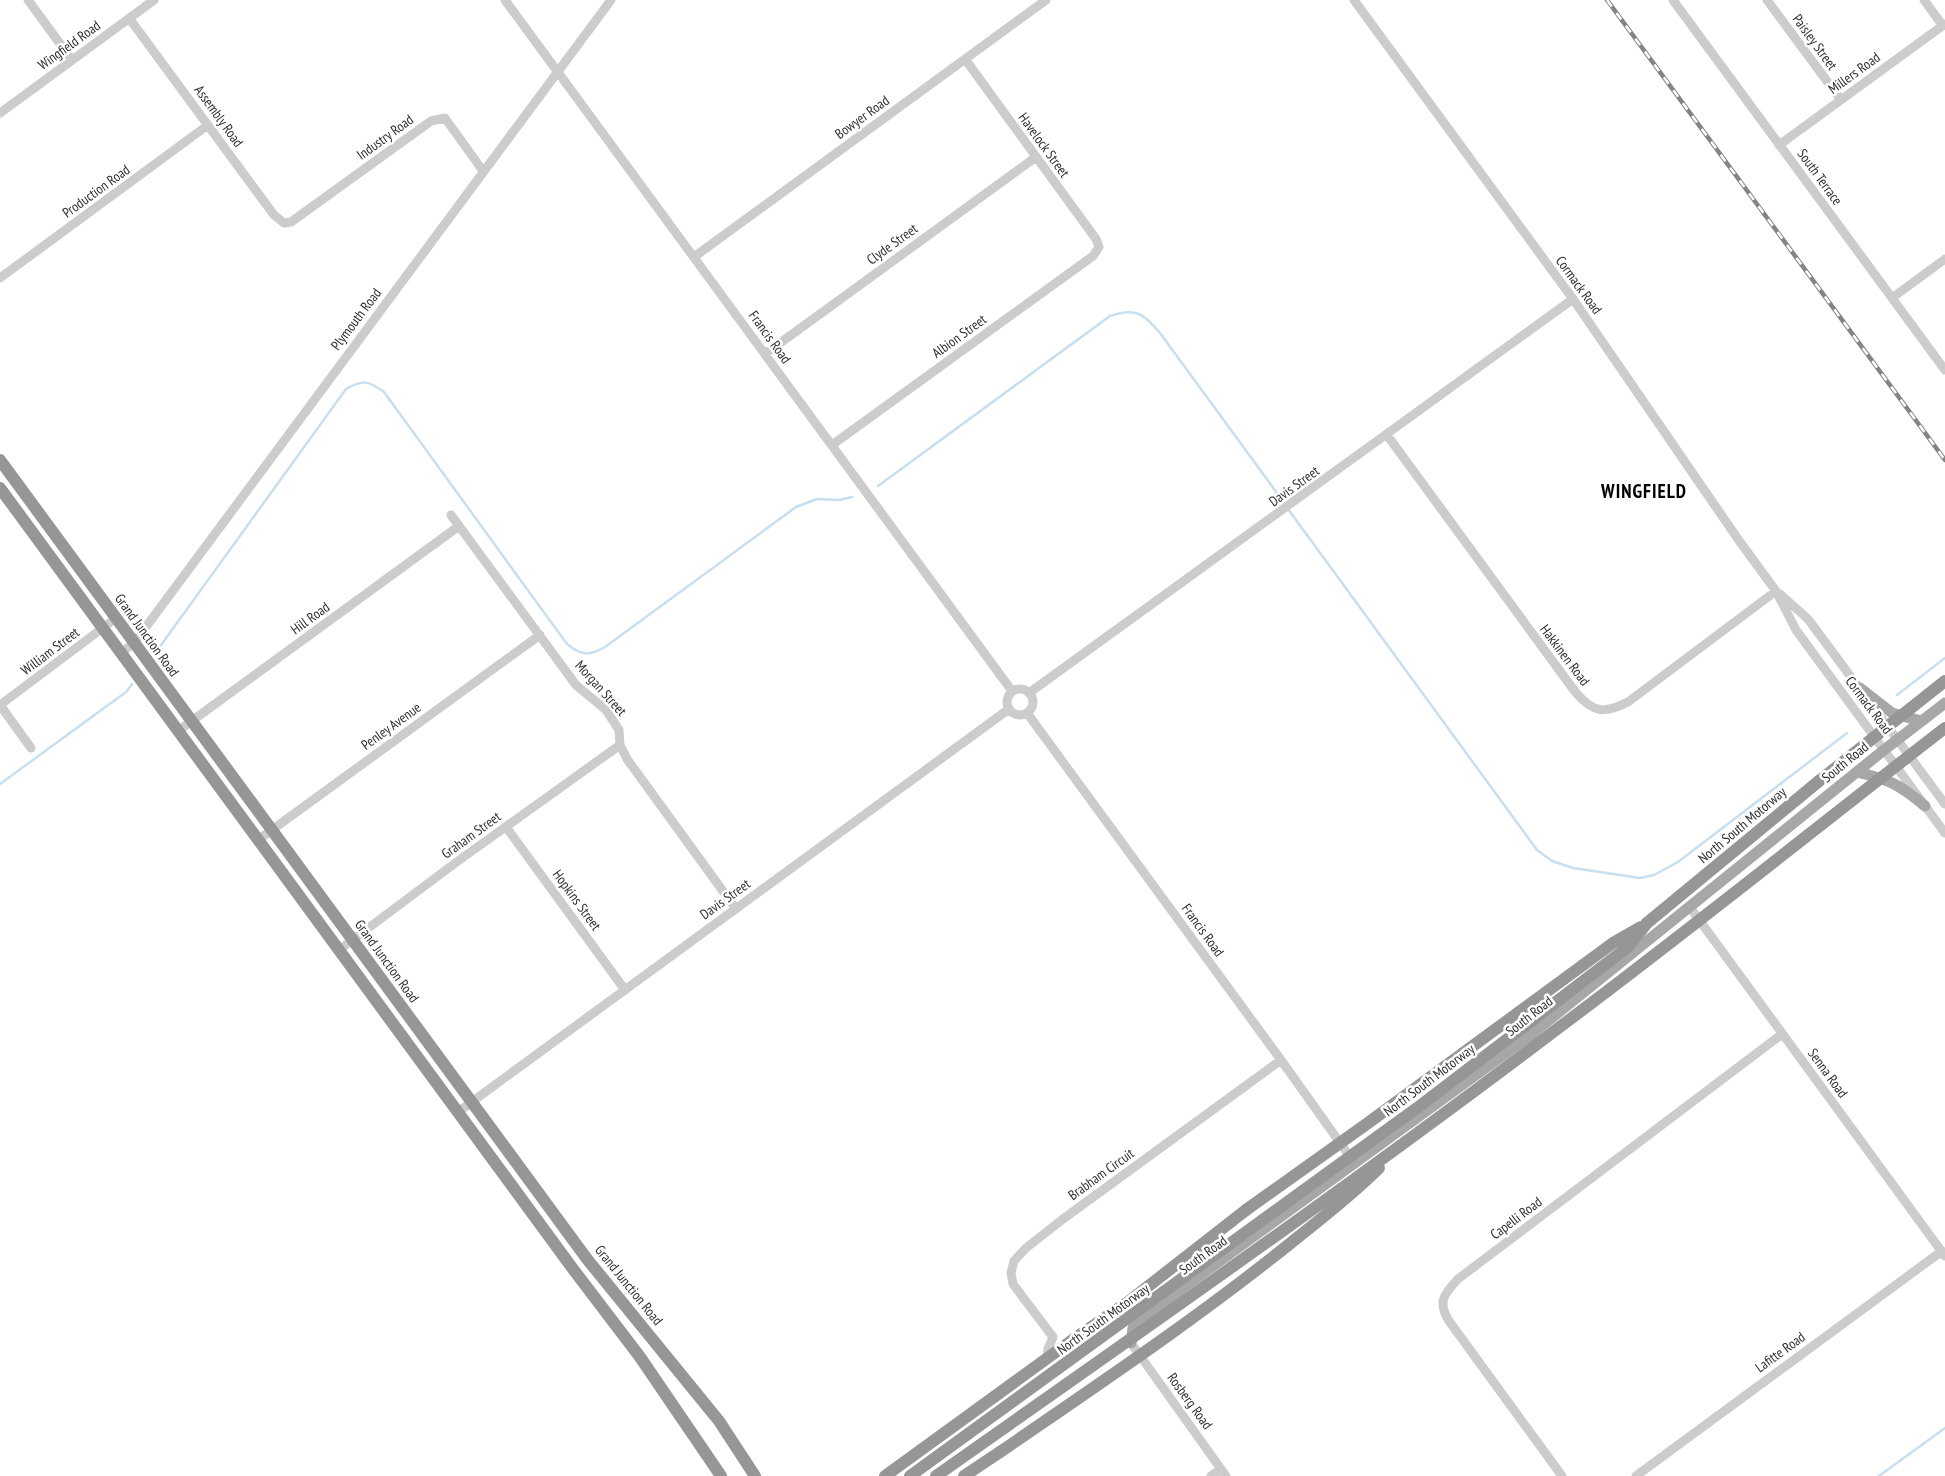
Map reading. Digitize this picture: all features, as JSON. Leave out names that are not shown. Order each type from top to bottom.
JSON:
[{"type":"highway","name":"Grand Junction Road","points":[[0,460],[587,1259],[719,1421],[755,1476]]},
{"type":"highway","points":[[0,488],[573,1269],[640,1357],[721,1476]]},
{"type":"highway","points":[[44,547],[57,538]]},
{"type":"highway","name":"North South Motorway","points":[[910,1476],[1421,1105],[1628,947],[1647,924],[1819,781],[1945,681]]},
{"type":"highway","points":[[936,1476],[1183,1302],[1562,1026],[1945,728]]},
{"type":"highway","points":[[885,1476],[1047,1358],[1128,1302],[1246,1210],[1613,943],[1647,924]]},
{"type":"highway","points":[[964,1476],[1202,1312],[1360,1187],[1407,1140]]},
{"type":"main road","points":[[1860,688],[1892,713],[1921,721]]},
{"type":"main road","name":"South Road","points":[[1131,1343],[1133,1328],[1140,1319],[1528,1037],[1897,739],[1945,703]]},
{"type":"main road","points":[[1857,772],[1887,779],[1903,788],[1925,806]]},
{"type":"street","points":[[28,0],[72,60]]},
{"type":"street","name":"Francis Road","points":[[505,0],[1012,691]]},
{"type":"street","name":"Plymouth Road","points":[[121,653],[134,643],[611,0]]},
{"type":"street","name":"Bowyer Road","points":[[694,257],[1046,0]]},
{"type":"street","name":"Cormack Road","points":[[1354,0],[1573,298],[1740,542],[1776,591],[1796,630],[1945,833]]},
{"type":"street","name":"South Terrace","points":[[1673,0],[1945,370]]},
{"type":"street","name":"Paisley Street","points":[[1767,0],[1841,100]]},
{"type":"street","points":[[1924,0],[1944,25]]},
{"type":"street","name":"Wingfield Road","points":[[0,113],[130,18],[149,1]]},
{"type":"street","name":"Assembly Road","points":[[130,18],[274,215],[284,223],[291,222]]},
{"type":"street","name":"Millers Road","points":[[1780,145],[1944,25]]},
{"type":"street","name":"Havelock Street","points":[[965,59],[1096,239],[1099,247]]},
{"type":"street","name":"Industry Road","points":[[291,222],[431,121],[445,118],[483,171]]},
{"type":"street","name":"Production Road","points":[[0,278],[208,125]]},
{"type":"street","name":"Clyde Street","points":[[765,354],[1036,157]]},
{"type":"street","name":"Albion Street","points":[[832,445],[1093,256],[1099,247]]},
{"type":"street","points":[[1892,298],[1945,259]]},
{"type":"street","name":"Davis Street","points":[[1029,693],[1387,435],[1573,298]]},
{"type":"street","name":"Hakkinen Road","points":[[1387,435],[1576,693],[1586,704],[1595,709],[1605,711],[1628,702],[1776,591]]},
{"type":"street","name":"Morgan Street","points":[[451,515],[576,685],[606,710],[619,730],[620,745],[627,759],[736,909]]},
{"type":"street","name":"Hill Road","points":[[178,731],[459,526]]},
{"type":"street","name":"Cormack Road","points":[[1776,591],[1808,619],[1945,804]]},
{"type":"street","name":"William Street","points":[[0,705],[116,618]]},
{"type":"street","name":"Penley Avenue","points":[[258,840],[540,635]]},
{"type":"street","points":[[1021,689],[1029,693],[1032,705],[1027,712],[1015,714],[1009,709],[1008,697],[1012,691],[1021,689]]},
{"type":"street","points":[[0,705],[31,748]]},
{"type":"street","name":"Davis Street","points":[[458,1112],[1009,709]]},
{"type":"street","name":"Francis Road","points":[[1027,712],[1281,1060],[1354,1164]]},
{"type":"street","name":"Graham Street","points":[[339,950],[620,745]]},
{"type":"street","name":"Hopkins Street","points":[[506,827],[625,990]]},
{"type":"street","name":"Senna Road","points":[[1689,906],[1943,1253]]},
{"type":"street","name":"Capelli Road","points":[[1562,1476],[1449,1321],[1443,1310],[1443,1301],[1449,1288],[1458,1279],[1782,1034]]},
{"type":"street","name":"Brabham Circuit","points":[[1053,1337],[1013,1284],[1011,1273],[1014,1261],[1026,1248],[1063,1218],[1281,1060]]},
{"type":"street","name":"Lafitte Road","points":[[1636,1476],[1943,1253]]},
{"type":"street","points":[[1047,1358],[1048,1349],[1053,1337],[1062,1341],[1071,1341]]},
{"type":"street","name":"Rosberg Road","points":[[1131,1343],[1224,1472]]},
{"type":"street","points":[[1211,1476],[1224,1472]]},
{"type":"waterway","points":[[878,486],[1110,316],[1133,312],[1144,317],[1160,333],[1285,504]]},
{"type":"waterway","points":[[156,652],[346,389],[357,384],[366,383],[374,385],[384,392],[567,644],[581,653],[590,653],[605,647],[796,507],[817,499],[839,500],[852,497]]},
{"type":"waterway","points":[[1288,509],[1537,850],[1552,861],[1573,868],[1640,878],[1654,875],[1678,862],[1847,733]]},
{"type":"waterway","points":[[1897,695],[1945,658]]},
{"type":"waterway","points":[[0,784],[126,692],[132,684]]},
{"type":"waterway","points":[[1879,1476],[1945,1428]]},
{"type":"railway","points":[[1607,0],[1945,460]]},
{"type":"district","name":"WINGFIELD","points":[[1644,491]]}]
